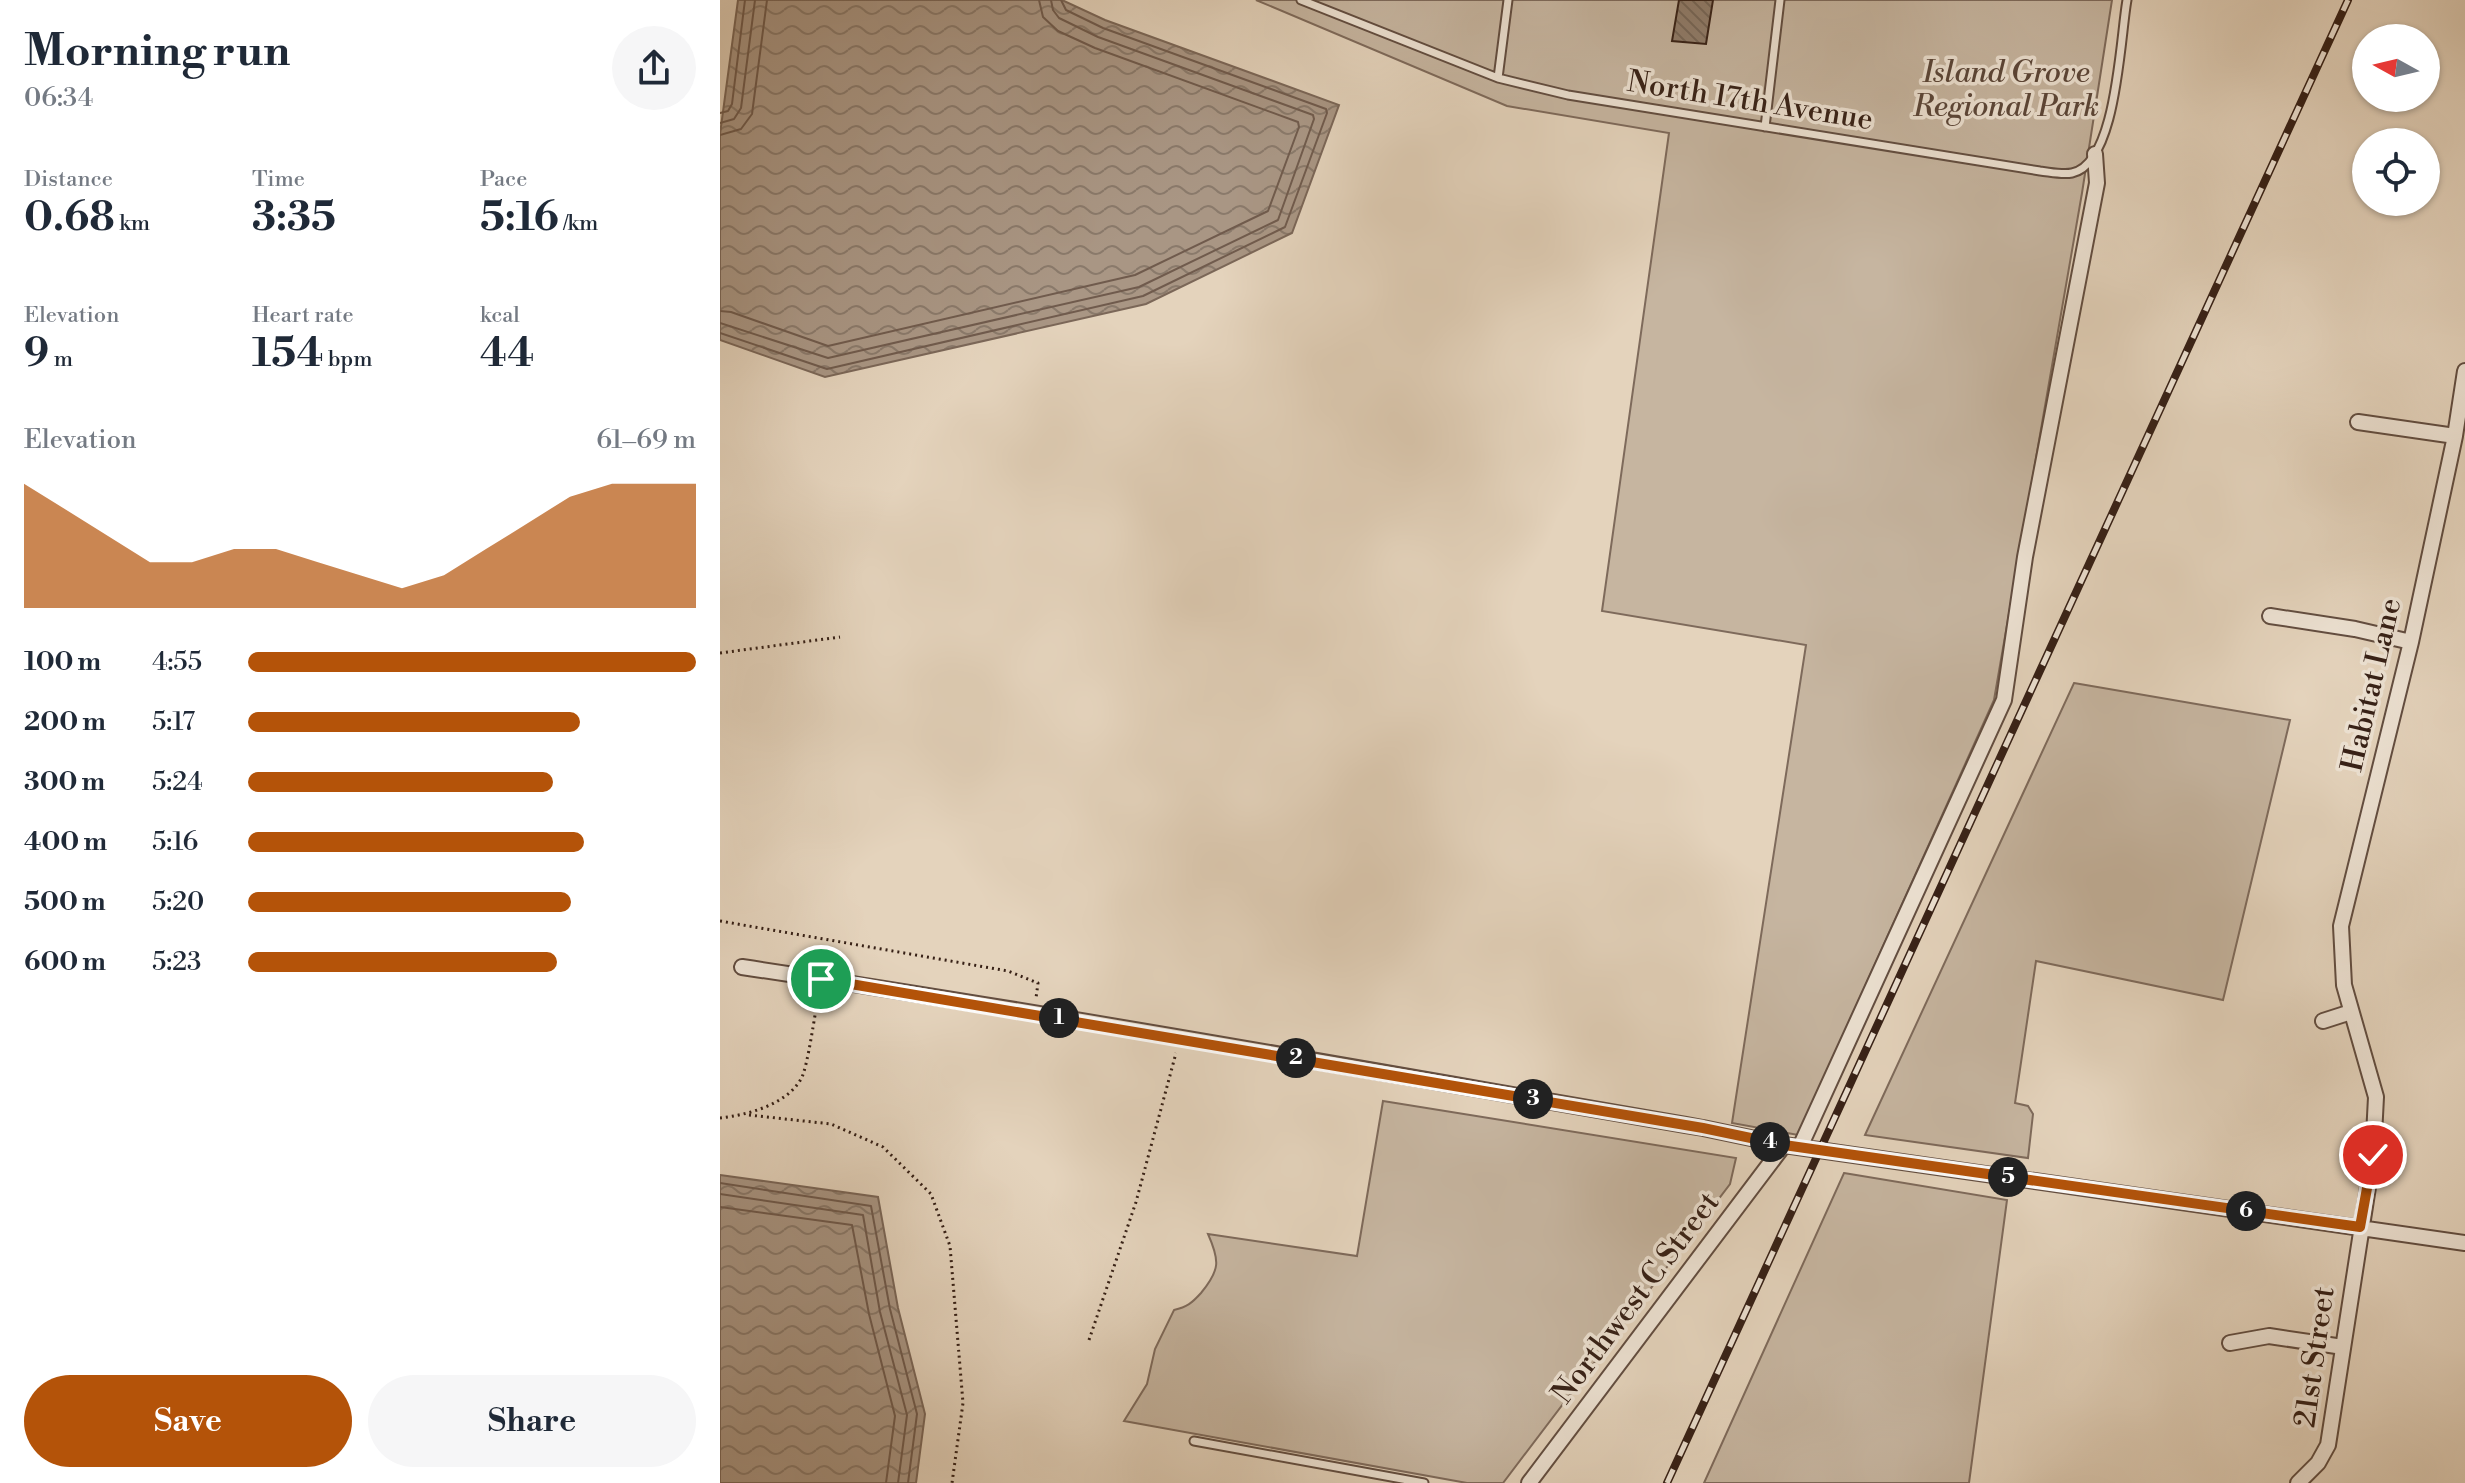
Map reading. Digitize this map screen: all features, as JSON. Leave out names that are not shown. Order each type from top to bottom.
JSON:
[{"type":"street","name":"Northwest C Street","points":[[1529,1483],[1792,1146],[1991,733],[2004,700],[2025,557],[2097,183],[2095,154]]},
{"type":"street","name":"Habitat Lane","points":[[2360,1227],[2373,1155],[2376,1097],[2344,985],[2341,926],[2411,642],[2455,436],[2465,371]]},
{"type":"street","points":[[2358,422],[2455,436]]},
{"type":"street","points":[[2270,616],[2355,629],[2411,642]]},
{"type":"street","points":[[742,967],[1180,1038],[1792,1146],[2465,1243]]},
{"type":"street","points":[[2323,1021],[2351,1012]]},
{"type":"street","name":"21st Street","points":[[2298,1483],[2318,1463],[2328,1445],[2360,1227]]},
{"type":"street","points":[[2230,1343],[2269,1336],[2343,1347]]},
{"type":"lane","name":"North 17th Avenue","points":[[1301,0],[1498,78],[1583,98],[2040,171],[2071,173],[2082,168],[2095,154]]},
{"type":"lane","points":[[1498,78],[1508,0]]},
{"type":"lane","points":[[1765,127],[1780,0]]},
{"type":"lane","points":[[2095,154],[2106,131],[2127,0]]},
{"type":"lane","points":[[1194,1441],[1424,1483]]},
{"type":"path","points":[[720,653],[840,637]]},
{"type":"path","points":[[720,921],[1008,971],[1038,983],[1035,1014]]},
{"type":"path","points":[[749,1115],[781,1098],[801,1078],[821,979]]},
{"type":"path","points":[[1089,1340],[1136,1202],[1180,1038]]},
{"type":"path","points":[[720,1118],[749,1115],[831,1124],[883,1147],[931,1194],[950,1246],[963,1403],[952,1483]]},
{"type":"green space","name":"Island Grove Regional Park","points":[[1256,0],[2112,0],[2082,193],[1994,700],[1798,1135],[1732,1123],[1806,645],[1602,611],[1669,133],[1507,106]]},
{"type":"green space","points":[[2074,683],[2290,720],[2223,1000],[2036,961],[2015,1103],[2028,1106],[2033,1114],[2028,1158],[1865,1135]]},
{"type":"green space","points":[[1383,1101],[1736,1158],[1730,1184],[1503,1483],[1467,1483],[1124,1421],[1147,1384],[1155,1349],[1174,1310],[1192,1302],[1212,1278],[1216,1258],[1208,1234],[1357,1256]]},
{"type":"green space","points":[[1844,1173],[2007,1200],[1969,1483],[1704,1483]]},
{"type":"water","points":[[738,0],[1062,0],[1105,20],[1339,105],[1292,233],[1146,304],[825,377],[720,340],[720,134]]},
{"type":"water","points":[[720,1175],[878,1197],[898,1308],[925,1414],[916,1483],[720,1483]]},
{"type":"building","points":[[1679,0],[1713,0],[1706,44],[1672,41]]},
{"type":"railway","points":[[1667,1483],[2348,0]]},
{"type":"route","points":[[821,979],[1703,1128],[1784,1145],[2360,1227],[2373,1155]]}]
